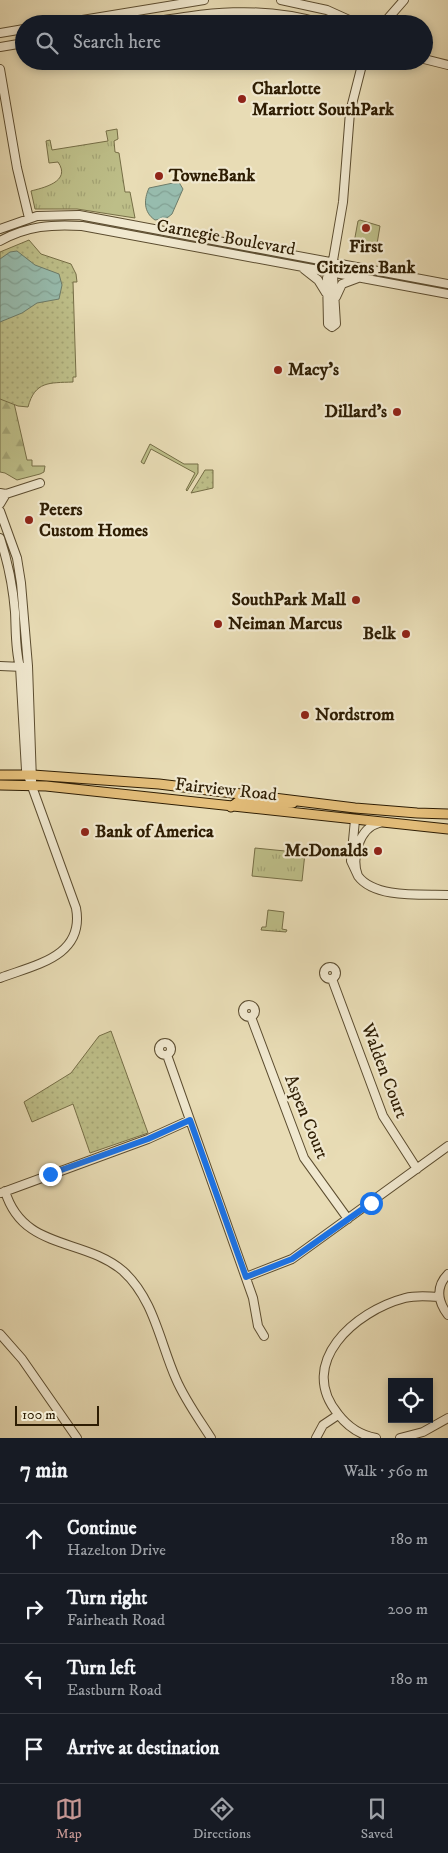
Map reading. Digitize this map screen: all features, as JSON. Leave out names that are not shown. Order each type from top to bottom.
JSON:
[{"type":"main road","name":"Fairview Road","points":[[0,775],[30,775],[159,784],[405,813],[448,814]]},
{"type":"main road","name":"Fairview Road","points":[[0,785],[32,786],[448,829]]},
{"type":"main road","points":[[231,807],[240,801],[279,804],[304,801]]},
{"type":"street","points":[[113,15],[204,0]]},
{"type":"street","points":[[281,0],[324,10],[336,15]]},
{"type":"street","points":[[392,15],[404,0]]},
{"type":"street","points":[[324,10],[326,1]]},
{"type":"street","points":[[202,15],[237,10],[290,15]]},
{"type":"street","points":[[0,33],[15,30]]},
{"type":"street","points":[[0,47],[15,44]]},
{"type":"street","points":[[433,61],[448,65]]},
{"type":"street","points":[[0,69],[16,168],[29,218]]},
{"type":"street","points":[[331,272],[327,278],[327,297],[328,324],[332,327],[336,324],[333,276],[331,272],[332,262],[345,190],[350,112],[361,70]]},
{"type":"street","name":"Carnegie Boulevard","points":[[0,229],[29,218],[59,214],[85,215],[448,284]]},
{"type":"street","name":"Carnegie Boulevard","points":[[0,241],[37,227],[82,226],[448,294]]},
{"type":"street","points":[[298,266],[316,277],[327,297]]},
{"type":"street","points":[[335,301],[342,284],[351,279],[362,278]]},
{"type":"street","points":[[0,504],[3,494],[40,483]]},
{"type":"street","points":[[0,511],[17,558],[22,583],[24,667],[32,786],[38,808],[76,908],[75,930],[69,944],[54,958],[0,978]]},
{"type":"street","points":[[0,538],[10,572],[17,655],[24,667]]},
{"type":"street","points":[[0,666],[24,667]]},
{"type":"street","points":[[355,820],[351,860],[358,876],[364,882],[391,894],[448,895]]},
{"type":"street","points":[[358,876],[356,862],[359,842],[369,829],[380,823]]},
{"type":"street","name":"Walden Court","points":[[332,979],[383,1116],[417,1169]]},
{"type":"street","name":"Aspen Court","points":[[251,1017],[304,1158],[348,1219]]},
{"type":"street","points":[[167,1055],[246,1277],[253,1298],[258,1326],[264,1336]]},
{"type":"street","points":[[190,1120],[148,1139],[2,1192],[17,1216],[33,1231],[51,1241],[102,1258],[118,1268],[135,1284],[150,1309],[176,1380],[212,1438]]},
{"type":"street","points":[[246,1277],[288,1261],[448,1146]]},
{"type":"street","points":[[448,1274],[441,1284],[439,1296],[448,1315]]},
{"type":"street","points":[[376,1438],[352,1430],[338,1415],[326,1397],[323,1376],[329,1354],[341,1336],[354,1323],[382,1306],[408,1297],[439,1296]]},
{"type":"street","points":[[0,1334],[22,1358],[75,1437]]},
{"type":"street","points":[[316,1438],[323,1425],[338,1415]]},
{"type":"street","points":[[400,1438],[423,1432],[448,1418]]},
{"type":"green space","points":[[117,129],[118,139],[114,141],[115,152],[119,153],[125,192],[130,192],[135,218],[77,209],[35,209],[31,191],[54,183],[61,175],[58,162],[49,163],[46,141],[50,140],[52,150],[108,141],[106,131]]},
{"type":"green space","points":[[358,221],[380,226],[374,253],[369,253],[371,248],[359,246],[356,250],[353,248]]},
{"type":"green space","points":[[29,240],[41,254],[71,264],[76,274],[77,282],[73,282],[76,377],[73,377],[73,382],[50,383],[39,388],[28,407],[18,406],[0,399],[0,252]]},
{"type":"green space","points":[[0,390],[14,403],[27,460],[32,460],[32,466],[45,466],[44,472],[17,480],[0,472]]},
{"type":"green space","points":[[150,444],[184,464],[198,464],[198,473],[187,491],[195,473],[151,449],[144,464],[141,462]]},
{"type":"green space","points":[[205,470],[213,470],[213,488],[191,493]]},
{"type":"green space","points":[[255,848],[305,853],[302,881],[252,876]]},
{"type":"green space","points":[[268,910],[284,912],[282,929],[287,930],[286,932],[261,930],[262,927],[266,927]]},
{"type":"green space","points":[[111,1031],[148,1133],[90,1153],[73,1104],[32,1122],[24,1102],[71,1073],[99,1036]]},
{"type":"water","points":[[177,179],[183,189],[172,214],[167,218],[155,220],[148,213],[146,205],[149,188],[173,183]]},
{"type":"water","points":[[17,251],[35,265],[59,274],[62,285],[59,299],[37,303],[22,313],[0,322],[0,259],[10,252]]},
{"type":"place","name":"Charlotte Marriott SouthPark","points":[[242,99]]},
{"type":"place","name":"TowneBank","points":[[159,176]]},
{"type":"place","name":"First Citizens Bank","points":[[366,228]]},
{"type":"place","name":"Macy's","points":[[278,370]]},
{"type":"place","name":"Dillard's","points":[[397,412]]},
{"type":"place","name":"Peters Custom Homes","points":[[29,520]]},
{"type":"place","name":"SouthPark Mall","points":[[356,600]]},
{"type":"place","name":"Neiman Marcus","points":[[218,624]]},
{"type":"place","name":"Belk","points":[[406,634]]},
{"type":"place","name":"Nordstrom","points":[[305,715]]},
{"type":"place","name":"Bank of America","points":[[85,832]]},
{"type":"place","name":"McDonalds","points":[[378,851]]},
{"type":"route","points":[[50,1174],[148,1139],[190,1120],[246,1277],[292,1259],[371,1203]]}]
